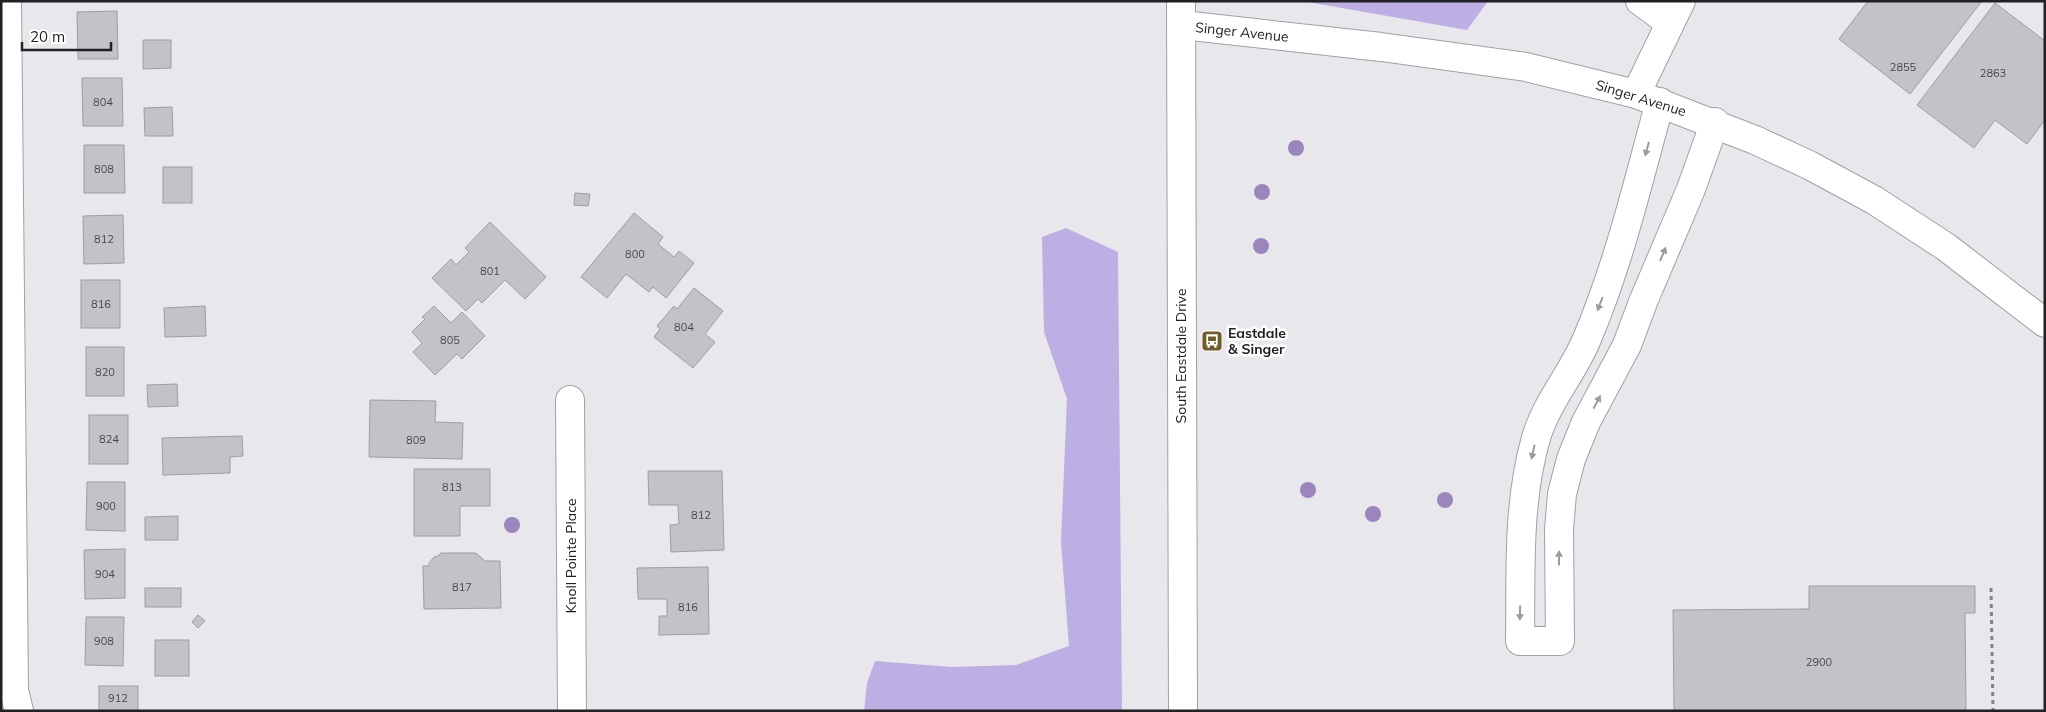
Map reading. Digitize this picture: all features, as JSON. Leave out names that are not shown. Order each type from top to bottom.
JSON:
[{"type":"street","points":[[1640,1],[1675,12],[1648,98],[1618,255],[1586,342],[1552,401],[1536,437],[1524,494],[1520,641],[1560,641],[1559,530],[1562,494],[1572,459],[1586,422],[1627,345],[1643,302],[1691,189],[1715,122]]},
{"type":"street","points":[[5,11],[7,512],[14,690],[19,711]]},
{"type":"street","name":"Singer Avenue","points":[[1182,13],[1381,47],[1526,67],[1648,98],[1715,122],[1809,165],[1874,200],[1946,247],[2045,323]]},
{"type":"street","name":"South Eastdale Drive","points":[[1182,13],[1183,711]]},
{"type":"street","name":"Knoll Pointe Place","points":[[570,400],[572,711]]},
{"type":"path","points":[[1991,588],[1993,711]]},
{"type":"shaded area","points":[[1302,1],[1488,1],[1467,30]]},
{"type":"shaded area","points":[[1066,228],[1118,252],[1122,711],[864,711],[867,683],[875,661],[952,667],[1016,665],[1069,646],[1061,542],[1067,399],[1044,332],[1042,237]]},
{"type":"building","points":[[1868,1],[1982,1],[1910,94],[1839,39]]},
{"type":"building","points":[[1995,3],[2045,41],[2045,120],[2027,144],[1995,120],[1974,148],[1917,105]]},
{"type":"building","points":[[117,11],[118,59],[78,59],[77,12]]},
{"type":"building","points":[[143,40],[171,40],[171,68],[143,69]]},
{"type":"building","points":[[82,78],[122,78],[123,126],[83,126]]},
{"type":"building","points":[[172,107],[173,136],[145,136],[144,108]]},
{"type":"building","points":[[84,145],[124,145],[125,193],[84,193]]},
{"type":"building","points":[[163,167],[192,167],[192,203],[163,203]]},
{"type":"building","points":[[575,193],[590,194],[588,206],[574,205]]},
{"type":"building","points":[[634,213],[663,237],[658,244],[674,257],[679,251],[694,263],[666,298],[653,287],[649,292],[626,274],[607,298],[581,277]]},
{"type":"building","points":[[123,215],[124,263],[84,264],[83,216]]},
{"type":"building","points":[[490,222],[546,277],[525,299],[505,280],[482,303],[478,299],[466,311],[432,278],[451,259],[456,265],[469,252],[465,248]]},
{"type":"building","points":[[81,280],[120,280],[120,328],[81,328]]},
{"type":"building","points":[[694,288],[723,311],[705,334],[715,342],[693,368],[654,337],[660,329],[657,326],[674,306],[677,309]]},
{"type":"building","points":[[205,306],[206,336],[165,337],[164,308]]},
{"type":"building","points":[[434,306],[451,323],[462,312],[485,336],[462,359],[457,354],[435,375],[413,352],[422,343],[412,332],[425,319],[422,317]]},
{"type":"building","points":[[86,347],[124,347],[124,396],[86,396]]},
{"type":"building","points":[[177,384],[178,406],[148,407],[147,385]]},
{"type":"building","points":[[370,400],[436,401],[435,422],[463,423],[462,459],[369,457]]},
{"type":"building","points":[[89,415],[128,415],[128,464],[89,464]]},
{"type":"building","points":[[242,436],[243,456],[230,457],[230,473],[163,475],[162,438]]},
{"type":"building","points":[[414,469],[490,469],[490,506],[460,506],[460,536],[414,536]]},
{"type":"building","points":[[648,471],[722,471],[724,550],[671,552],[670,525],[679,524],[678,505],[649,505]]},
{"type":"building","points":[[87,482],[125,482],[125,531],[86,530]]},
{"type":"building","points":[[178,516],[178,540],[145,540],[145,517]]},
{"type":"building","points":[[125,549],[125,598],[85,599],[84,550]]},
{"type":"building","points":[[441,553],[476,553],[485,561],[500,561],[501,608],[424,609],[423,566],[429,566],[434,557]]},
{"type":"building","points":[[708,567],[709,634],[659,635],[659,616],[667,616],[667,599],[638,599],[637,568]]},
{"type":"building","points":[[1809,586],[1975,586],[1975,613],[1965,613],[1966,711],[1674,711],[1673,610],[1809,609]]},
{"type":"building","points":[[145,588],[181,588],[181,607],[145,607]]},
{"type":"building","points":[[198,615],[205,621],[198,628],[192,622]]},
{"type":"building","points":[[86,617],[124,617],[123,666],[85,665]]},
{"type":"building","points":[[155,640],[189,640],[189,676],[155,676]]},
{"type":"building","points":[[99,686],[138,686],[138,711],[99,711]]},
{"type":"place","name":"Eastdale & Singer","points":[[1212,341]]}]
